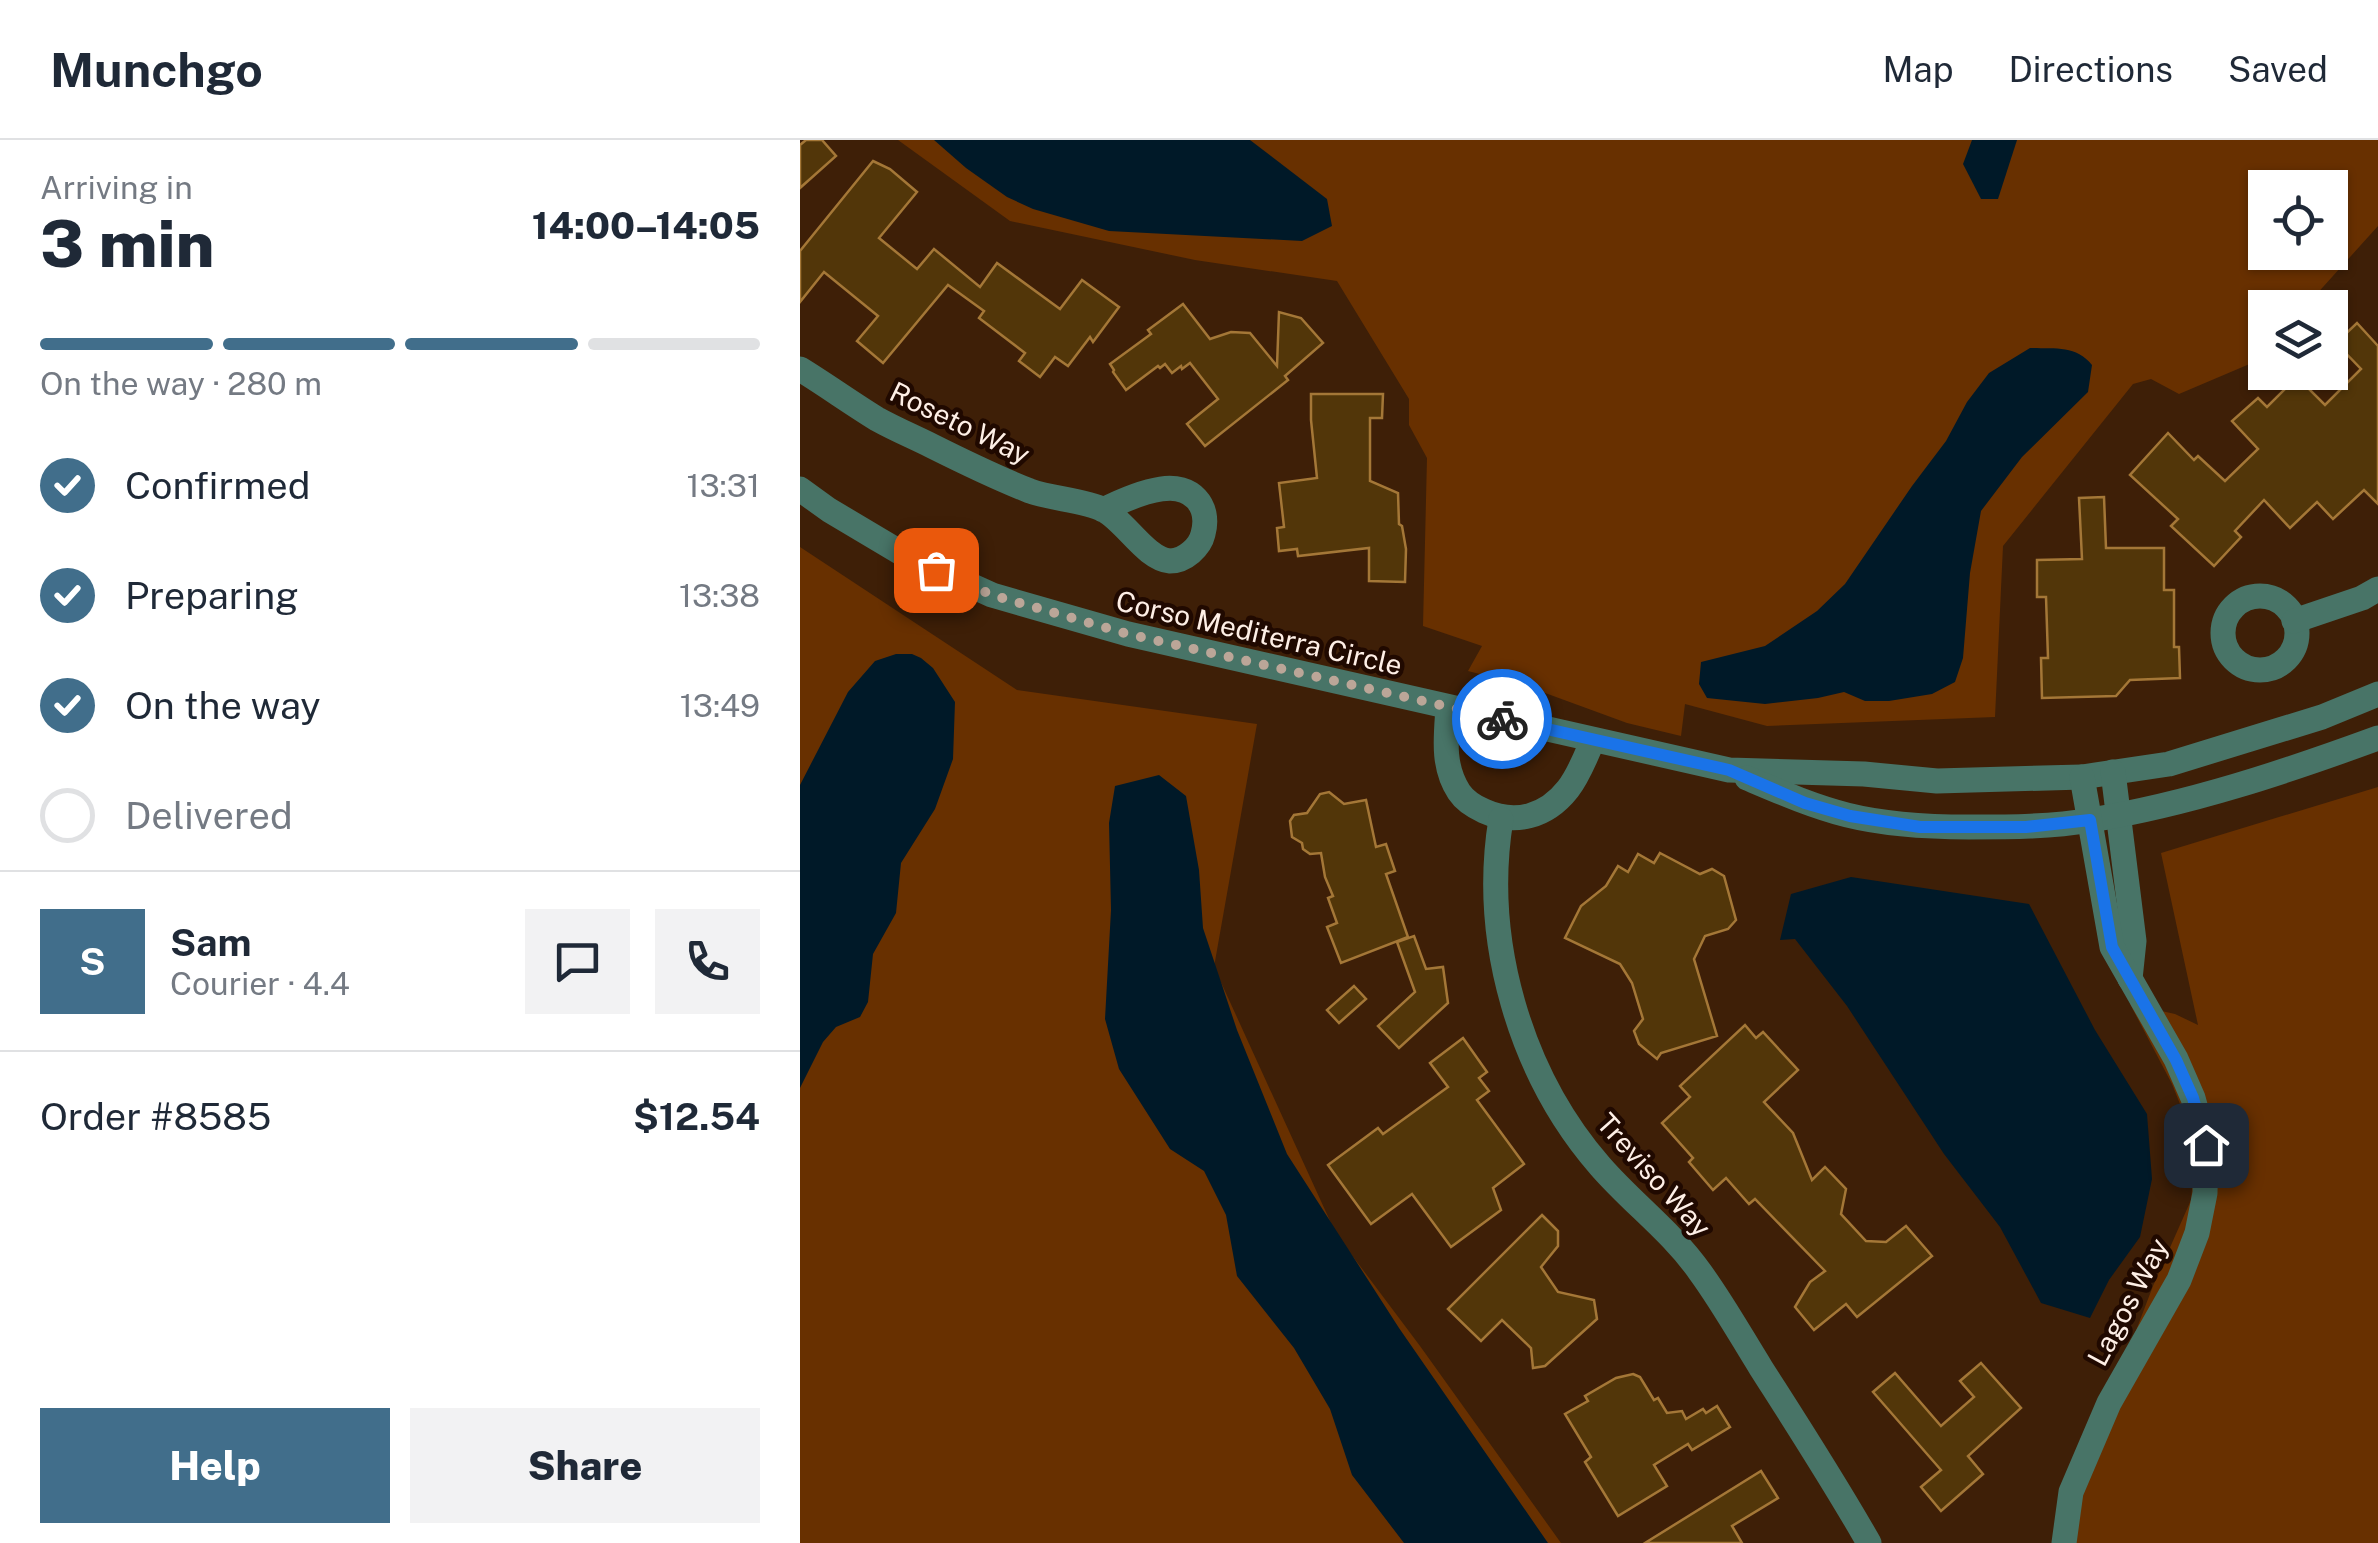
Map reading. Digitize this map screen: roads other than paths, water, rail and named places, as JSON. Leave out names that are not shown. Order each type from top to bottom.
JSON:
[{"type":"street","name":"Roseto Way","points":[[800,368],[881,421],[956,458],[1032,492],[1103,510]]},
{"type":"street","name":"Corso Mediterra Circle","points":[[800,489],[908,557],[992,595],[1128,634],[1729,770],[1820,808],[1850,816],[1920,827],[2026,827],[2090,820],[2186,799],[2378,738]]},
{"type":"street","points":[[2294,621],[2378,589]]},
{"type":"street","name":"Corso Mediterra Circle","points":[[1729,770],[1937,780],[2082,777],[2169,764],[2322,717],[2378,694]]},
{"type":"street","points":[[1448,708],[1446,757],[1460,795],[1476,808],[1501,818],[1532,816],[1552,805],[1568,789],[1593,740]]},
{"type":"street","points":[[2113,772],[2134,940],[2130,978]]},
{"type":"street","name":"Lagos Way","points":[[2064,1543],[2072,1492],[2109,1404],[2179,1280],[2197,1233],[2205,1194],[2206,1145],[2193,1098],[2112,947],[2082,777]]},
{"type":"street","name":"Treviso Way","points":[[1501,818],[1496,847],[1496,906],[1509,986],[1533,1061],[1576,1135],[1600,1166],[1699,1270],[1870,1541]]},
{"type":"water","points":[[934,140],[1250,140],[1327,199],[1332,226],[1302,241],[1109,231],[1033,209],[1007,197]]},
{"type":"water","points":[[1972,140],[2017,140],[1998,199],[1981,199],[1963,164]]},
{"type":"water","points":[[2030,348],[2064,349],[2086,359],[2092,365],[2088,392],[2022,457],[1981,511],[1970,573],[1963,658],[1955,682],[1932,694],[1889,701],[1865,701],[1844,692],[1765,704],[1707,698],[1699,684],[1701,662],[1765,646],[1817,611],[1845,584],[1989,373]]},
{"type":"water","points":[[896,654],[921,658],[933,668],[955,702],[953,759],[935,809],[901,863],[896,913],[873,954],[868,1002],[860,1017],[836,1027],[823,1042],[800,1088],[800,785],[848,692],[875,661]]},
{"type":"water","points":[[1159,775],[1186,796],[1199,870],[1203,928],[1237,1030],[1287,1154],[1399,1328],[1548,1543],[1404,1543],[1352,1475],[1330,1409],[1294,1348],[1237,1276],[1226,1215],[1204,1171],[1170,1149],[1119,1069],[1105,1019],[1111,910],[1109,823],[1115,786]]},
{"type":"water","points":[[1851,877],[2029,904],[2095,1030],[2147,1114],[2152,1179],[2140,1237],[2109,1280],[2090,1318],[2041,1303],[2000,1227],[1944,1154],[1847,1006],[1795,939],[1780,940],[1791,894]]}]
